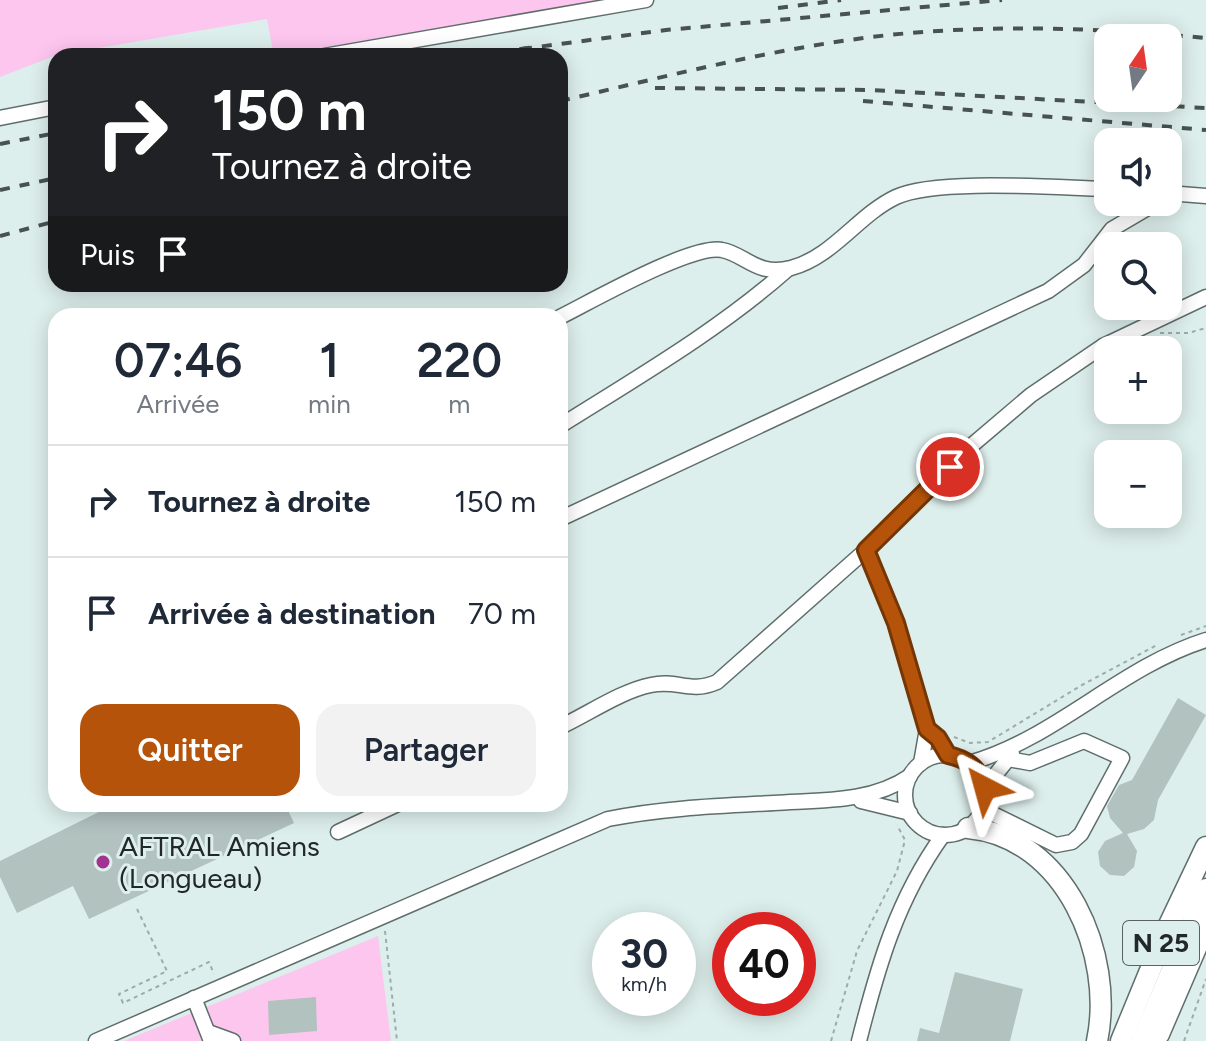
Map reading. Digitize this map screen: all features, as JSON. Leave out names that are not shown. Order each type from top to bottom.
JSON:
[{"type":"highway","points":[[968,828],[1009,839],[1040,862],[1071,895],[1096,954],[1101,999],[1097,1041]]},
{"type":"highway","name":"N 25","points":[[1121,1041],[1206,847]]},
{"type":"highway","name":"N 25","points":[[1142,1041],[1206,889]]},
{"type":"highway","points":[[1156,1041],[1206,925]]},
{"type":"street","points":[[370,48],[646,0]]},
{"type":"street","points":[[0,118],[48,109]]},
{"type":"street","points":[[568,421],[687,346],[754,298],[788,269],[831,246],[899,195],[961,187],[1094,189]]},
{"type":"street","points":[[1182,195],[1206,196]]},
{"type":"street","points":[[568,515],[1048,291],[1084,265],[1112,229],[1134,216]]},
{"type":"street","points":[[568,313],[675,262],[709,250],[724,250],[751,265],[788,269]]},
{"type":"street","points":[[568,723],[648,685],[670,683],[698,690],[717,682],[866,550],[971,446],[1031,395],[1103,346],[1206,297]]},
{"type":"street","points":[[840,799],[887,805],[910,813],[923,828],[943,835],[968,828],[983,809],[985,788],[979,774],[969,763],[948,755],[932,734],[896,623],[866,550]]},
{"type":"street","points":[[969,763],[1019,744],[1106,688],[1206,640]]},
{"type":"street","points":[[910,813],[906,788],[910,776],[921,763],[932,734]]},
{"type":"street","points":[[983,809],[1056,845],[1072,842],[1081,834],[1122,758],[1084,741],[1030,763],[1008,759]]},
{"type":"street","points":[[985,788],[1019,744]]},
{"type":"street","points":[[921,763],[948,755]]},
{"type":"street","points":[[96,1041],[608,819],[648,811],[840,799],[874,794],[910,776]]},
{"type":"street","points":[[338,832],[381,812]]},
{"type":"street","points":[[923,828],[928,855]]},
{"type":"street","points":[[859,1041],[884,945],[928,855],[943,835]]},
{"type":"street","points":[[194,998],[211,1037],[233,1041]]},
{"type":"path","points":[[1139,329],[1169,335],[1206,328]]},
{"type":"path","points":[[1181,634],[1206,626]]},
{"type":"path","points":[[932,734],[970,743],[988,742],[1082,685],[1168,640]]},
{"type":"path","points":[[831,1041],[857,951],[901,860],[905,840],[887,805]]},
{"type":"path","points":[[137,909],[167,971],[119,994],[123,1003],[209,962],[220,986]]},
{"type":"path","points":[[383,915],[397,1041]]},
{"type":"path","points":[[1184,1041],[1206,979]]},
{"type":"shaded area","points":[[0,0],[646,0],[370,48],[272,48],[267,19],[98,48],[48,48],[48,58],[0,77]]},
{"type":"shaded area","points":[[378,936],[391,1041],[124,1041]]},
{"type":"building","points":[[1178,698],[1206,715],[1158,800],[1154,820],[1144,829],[1127,834],[1137,851],[1134,867],[1124,876],[1110,875],[1100,866],[1098,852],[1105,841],[1123,833],[1110,818],[1107,806],[1119,785],[1132,780]]},
{"type":"building","name":"AFTRAL Amiens (Longueau)","points":[[99,812],[289,812],[294,823],[89,919],[73,886],[17,913],[0,877],[0,861]]},
{"type":"building","points":[[955,972],[1023,989],[1010,1041],[917,1041],[920,1028],[939,1033]]},
{"type":"building","points":[[316,997],[317,1031],[269,1035],[268,1001]]},
{"type":"railway","points":[[778,8],[841,0]]},
{"type":"railway","points":[[530,48],[666,30],[1002,0]]},
{"type":"railway","points":[[568,99],[765,55],[889,35],[968,29],[1048,29],[1206,38]]},
{"type":"railway","points":[[527,48],[533,47]]},
{"type":"railway","points":[[655,88],[869,90],[1206,108]]},
{"type":"railway","points":[[863,101],[1206,130]]},
{"type":"railway","points":[[0,144],[48,135]]},
{"type":"railway","points":[[0,190],[48,180]]},
{"type":"railway","points":[[0,236],[48,223]]},
{"type":"place","name":"AFTRAL Amiens (Longueau)","points":[[103,862]]},
{"type":"route","points":[[950,467],[866,550],[896,623],[927,729],[938,738],[948,755],[959,757],[975,768],[985,788]]}]
